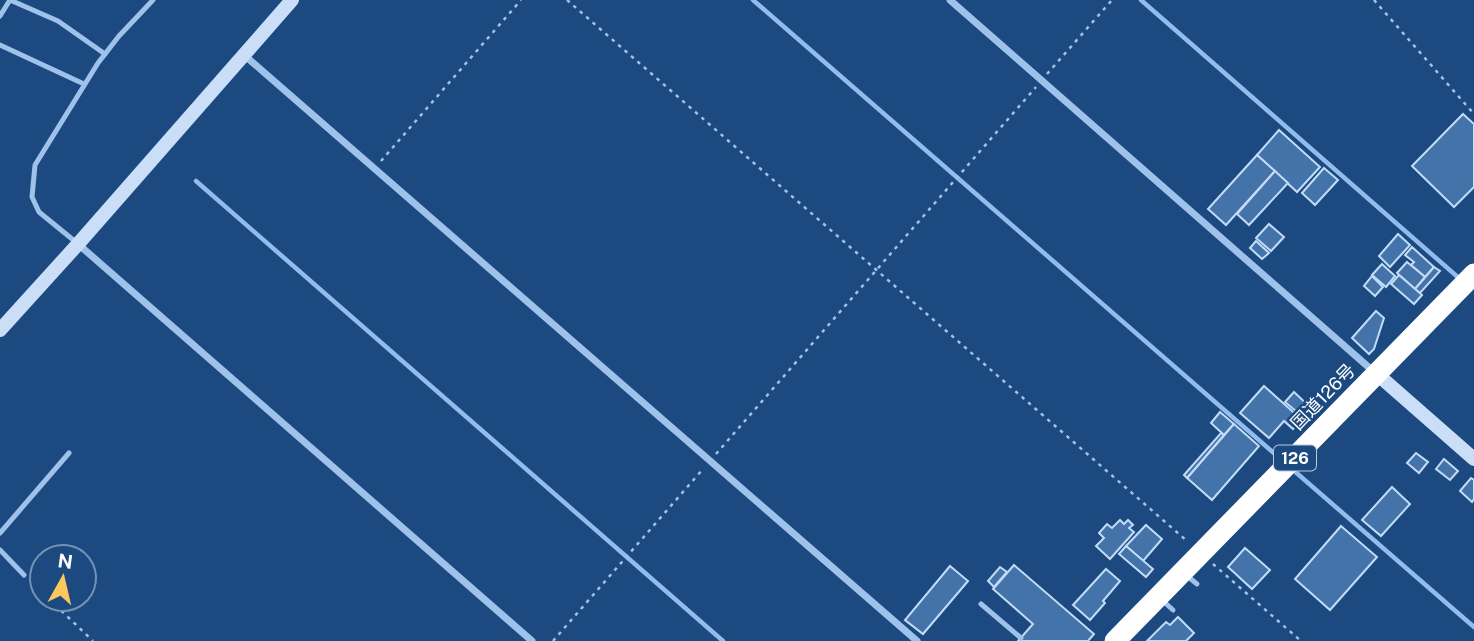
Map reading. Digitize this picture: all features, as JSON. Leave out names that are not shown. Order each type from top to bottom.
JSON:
[{"type":"highway","name":"国道126号","points":[[1115,641],[1166,604],[1190,578],[1201,553],[1474,274]]},
{"type":"street","points":[[0,330],[243,54],[281,6],[292,0]]},
{"type":"street","points":[[950,0],[1474,459]]},
{"type":"street","points":[[243,54],[917,641]]},
{"type":"street","points":[[78,244],[532,641]]},
{"type":"lane","points":[[0,16],[10,0],[58,21],[105,54]]},
{"type":"lane","points":[[78,244],[39,212],[32,197],[35,165],[105,54],[118,36],[153,0]]},
{"type":"lane","points":[[0,45],[84,84]]},
{"type":"lane","points":[[0,533],[69,453]]},
{"type":"lane","points":[[0,550],[24,575]]},
{"type":"lane","points":[[981,604],[1021,638]]},
{"type":"path","points":[[374,168],[521,0]]},
{"type":"path","points":[[567,0],[1301,641]]},
{"type":"path","points":[[553,641],[1112,0]]},
{"type":"path","points":[[1374,0],[1474,114]]},
{"type":"path","points":[[24,575],[28,579]]},
{"type":"path","points":[[64,613],[93,641]]},
{"type":"building","points":[[1463,114],[1474,124],[1474,187],[1454,207],[1412,166]]},
{"type":"building","points":[[1279,130],[1320,167],[1297,192],[1257,155]]},
{"type":"building","points":[[1257,155],[1275,171],[1226,225],[1208,209]]},
{"type":"building","points":[[1324,168],[1338,180],[1315,205],[1302,193]]},
{"type":"building","points":[[1275,171],[1288,183],[1249,225],[1237,214]]},
{"type":"building","points":[[1269,224],[1284,237],[1271,251],[1256,238]]},
{"type":"building","points":[[1398,234],[1410,245],[1390,267],[1379,256]]},
{"type":"building","points":[[1256,241],[1269,253],[1262,259],[1250,248]]},
{"type":"building","points":[[1412,247],[1434,267],[1425,277],[1411,265],[1414,262],[1405,255]]},
{"type":"building","points":[[1407,262],[1425,277],[1415,289],[1397,273]]},
{"type":"building","points":[[1382,264],[1395,276],[1386,287],[1372,275]]},
{"type":"building","points":[[1434,267],[1440,271],[1420,293],[1415,289]]},
{"type":"building","points":[[1399,275],[1422,295],[1414,304],[1391,284]]},
{"type":"building","points":[[1372,276],[1383,287],[1375,296],[1364,286]]},
{"type":"building","points":[[1376,311],[1384,318],[1374,349],[1369,354],[1352,338]]},
{"type":"building","points":[[1264,386],[1301,419],[1293,429],[1284,421],[1269,438],[1240,413]]},
{"type":"building","points":[[1294,392],[1311,408],[1303,417],[1285,402]]},
{"type":"building","points":[[1220,412],[1234,424],[1224,435],[1211,423]]},
{"type":"building","points":[[1234,424],[1259,446],[1212,500],[1187,478]]},
{"type":"building","points":[[1221,433],[1224,435],[1187,478],[1184,475]]},
{"type":"building","points":[[1416,453],[1428,462],[1419,473],[1407,463]]},
{"type":"building","points":[[1444,459],[1458,471],[1450,480],[1436,469]]},
{"type":"building","points":[[1471,478],[1474,480],[1472,502],[1460,491]]},
{"type":"building","points":[[1392,487],[1410,504],[1381,536],[1362,520]]},
{"type":"building","points":[[1120,520],[1124,524],[1128,520],[1133,525],[1129,528],[1134,532],[1110,559],[1096,546],[1104,538],[1099,533],[1107,524],[1112,528]]},
{"type":"building","points":[[1146,525],[1162,539],[1143,561],[1126,546]]},
{"type":"building","points":[[1341,526],[1377,557],[1330,610],[1295,579]]},
{"type":"building","points":[[1126,546],[1153,569],[1146,577],[1119,554]]},
{"type":"building","points":[[1245,548],[1270,570],[1252,589],[1228,567]]},
{"type":"building","points":[[1014,565],[1094,634],[1088,641],[1018,641],[1033,624],[993,589]]},
{"type":"building","points":[[950,566],[968,581],[923,634],[905,620]]},
{"type":"building","points":[[1000,567],[1007,572],[994,587],[988,581]]},
{"type":"building","points":[[1106,569],[1120,581],[1090,620],[1073,605]]},
{"type":"building","points":[[1178,617],[1194,633],[1186,641],[1147,641],[1166,622],[1170,625]]},
{"type":"waterway","points":[[753,0],[1283,461]]},
{"type":"waterway","points":[[1141,0],[1460,279]]},
{"type":"waterway","points":[[196,181],[723,641]]},
{"type":"waterway","points":[[1292,469],[1474,627]]}]
